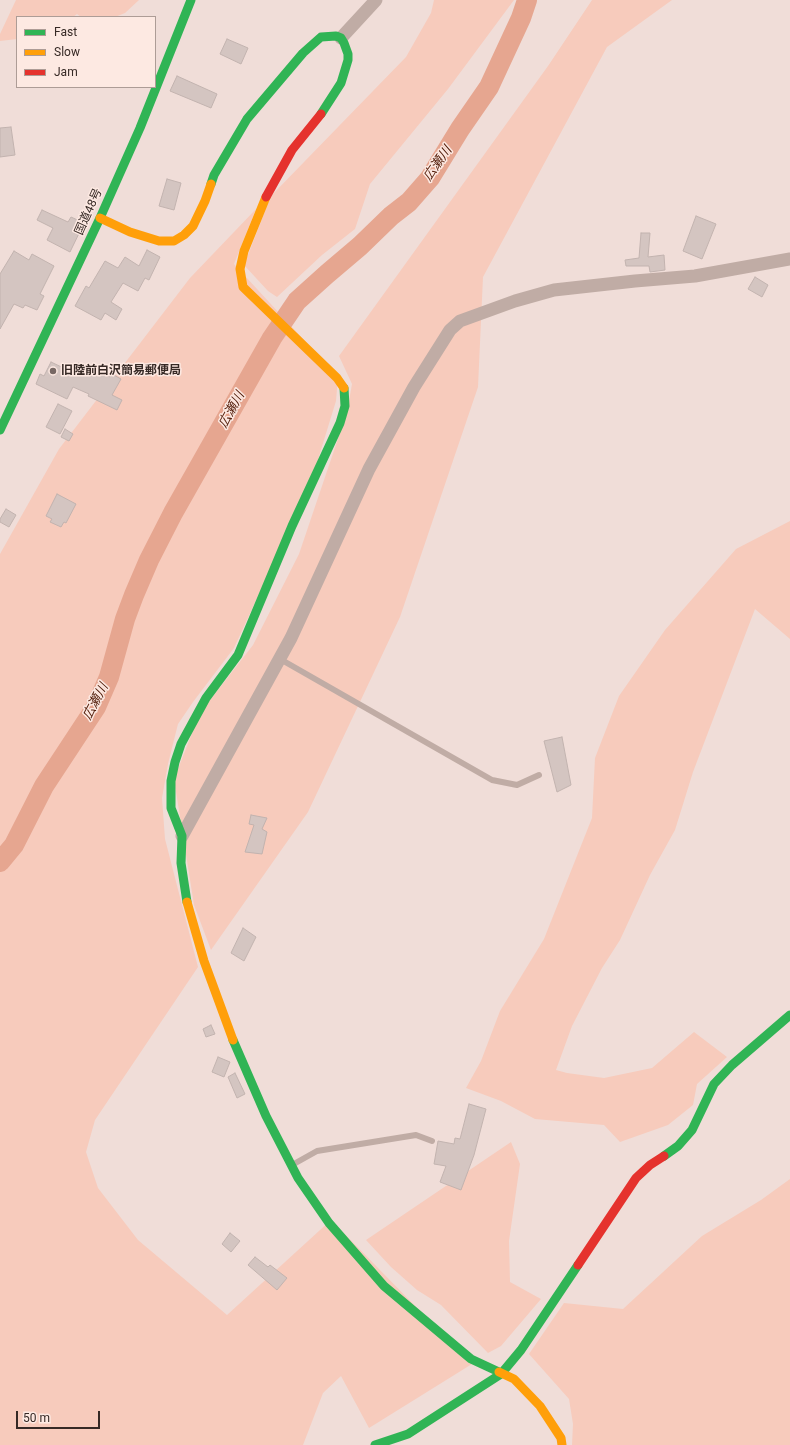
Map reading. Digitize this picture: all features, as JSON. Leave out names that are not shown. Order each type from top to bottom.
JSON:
[{"type":"main road","name":"国道48号","points":[[156,88],[191,0]]},
{"type":"main road","points":[[100,218],[130,232],[159,241],[174,241],[184,235],[193,226],[205,202],[214,175],[247,119],[303,53],[321,37],[332,36],[340,38],[344,42],[348,54],[348,60],[341,83],[325,109],[292,150],[268,192],[244,251],[240,269],[243,287],[337,378],[344,389],[345,406],[340,423],[292,526],[238,656],[206,698],[181,744],[175,762],[170,792],[172,813],[182,836],[181,863],[185,894],[204,961],[237,1052],[266,1116],[298,1178],[329,1223],[384,1286],[471,1359],[514,1379],[540,1406],[561,1438],[562,1445]]},
{"type":"main road","name":"国道48号","points":[[0,430],[100,218],[156,88]]},
{"type":"main road","points":[[375,1445],[408,1434],[501,1374],[521,1350],[636,1178],[650,1165],[678,1146],[692,1130],[714,1084],[732,1065],[790,1015]]},
{"type":"street","points":[[340,38],[376,0]]},
{"type":"street","points":[[182,836],[280,660],[325,567],[369,469],[414,387],[446,334],[460,321],[515,301],[554,290],[696,276],[789,261]]},
{"type":"lane","points":[[280,660],[492,780],[517,785],[539,775]]},
{"type":"lane","points":[[291,1165],[317,1151],[416,1135],[432,1141]]},
{"type":"shaded area","points":[[16,0],[139,0],[125,13],[118,16],[80,16],[77,14],[74,16],[16,16],[16,39],[0,41],[0,34]]},
{"type":"shaded area","points":[[434,0],[514,0],[448,89],[370,184],[355,229],[322,255],[277,297],[268,291],[244,265],[271,196],[406,57],[431,13]]},
{"type":"shaded area","points":[[592,0],[672,0],[607,47],[483,277],[478,387],[400,617],[308,812],[211,950],[194,905],[174,779],[200,713],[253,645],[299,554],[347,412],[352,384],[339,356],[548,66]]},
{"type":"shaded area","points":[[256,209],[234,264],[338,377],[336,401],[312,479],[234,648],[178,724],[168,764],[162,798],[165,839],[198,967],[95,1120],[86,1152],[98,1188],[138,1240],[227,1315],[331,1220],[472,1364],[369,1428],[341,1376],[323,1393],[303,1445],[0,1445],[0,554],[59,449],[190,278]]},
{"type":"shaded area","points":[[790,521],[790,639],[755,609],[693,772],[675,830],[650,875],[620,940],[602,968],[572,1026],[556,1070],[604,1078],[652,1068],[694,1032],[727,1057],[697,1084],[693,1105],[668,1125],[620,1142],[604,1125],[535,1119],[501,1101],[466,1088],[481,1061],[500,1011],[544,939],[592,818],[595,758],[619,696],[665,630],[736,549]]},
{"type":"shaded area","points":[[511,1142],[520,1164],[509,1241],[510,1282],[541,1299],[501,1346],[488,1353],[441,1305],[417,1290],[391,1267],[366,1240]]},
{"type":"shaded area","points":[[790,1179],[790,1445],[572,1445],[573,1424],[569,1399],[529,1354],[564,1303],[623,1309],[702,1236],[761,1200]]},
{"type":"building","points":[[227,39],[248,48],[241,64],[220,54]]},
{"type":"building","points":[[177,76],[217,94],[211,108],[170,91]]},
{"type":"building","points":[[11,127],[15,155],[0,157],[0,128]]},
{"type":"building","points":[[167,179],[181,183],[174,210],[159,206]]},
{"type":"building","points":[[42,210],[68,222],[71,217],[84,223],[70,252],[47,240],[53,228],[37,220]]},
{"type":"building","points":[[696,216],[716,224],[702,259],[683,251]]},
{"type":"building","points":[[641,233],[650,233],[648,257],[664,255],[665,270],[650,272],[649,266],[626,266],[625,260],[639,258]]},
{"type":"building","points":[[147,250],[160,257],[149,280],[145,278],[138,291],[123,283],[111,302],[122,309],[116,320],[105,313],[101,320],[75,306],[86,286],[89,288],[105,261],[118,268],[125,257],[139,266]]},
{"type":"building","points":[[14,251],[29,260],[32,254],[54,266],[40,294],[44,296],[37,310],[25,305],[23,308],[14,304],[0,329],[0,274]]},
{"type":"building","points":[[755,277],[768,285],[762,297],[748,289]]},
{"type":"building","points":[[51,362],[74,373],[78,363],[110,377],[112,374],[121,379],[112,395],[122,400],[117,410],[88,396],[89,394],[73,387],[67,399],[36,384],[40,374],[44,376]]},
{"type":"building","points":[[58,404],[72,411],[60,434],[46,427]]},
{"type":"building","points":[[65,429],[73,434],[69,441],[61,437]]},
{"type":"building","points":[[57,494],[76,504],[66,523],[64,522],[61,527],[50,522],[52,519],[46,516]]},
{"type":"building","points":[[6,509],[16,515],[9,527],[0,522],[0,519]]},
{"type":"building","points":[[562,737],[571,785],[557,792],[544,741]]},
{"type":"building","points":[[251,815],[267,818],[262,829],[267,832],[262,854],[245,852],[254,825],[249,824]]},
{"type":"building","points":[[243,928],[256,937],[244,961],[231,953]]},
{"type":"building","points":[[211,1025],[215,1034],[206,1037],[203,1029]]},
{"type":"building","points":[[218,1057],[230,1062],[224,1077],[212,1072]]},
{"type":"building","points":[[235,1073],[245,1094],[237,1098],[228,1077]]},
{"type":"building","points":[[469,1104],[486,1109],[474,1155],[461,1190],[440,1182],[446,1166],[434,1164],[438,1141],[454,1144],[455,1138],[460,1139]]},
{"type":"building","points":[[230,1233],[240,1241],[231,1252],[222,1244]]},
{"type":"building","points":[[255,1257],[268,1267],[270,1265],[287,1278],[277,1290],[248,1265]]},
{"type":"waterway","name":"広瀬川","points":[[0,862],[14,845],[44,786],[96,707],[109,677],[125,619],[149,560],[173,513],[272,338],[297,301],[360,246],[391,216],[409,202],[430,178],[460,129],[489,87],[521,18],[527,0]]},
{"type":"traffic: fast","points":[[156,88],[191,0]]},
{"type":"traffic: fast","points":[[211,184],[214,175],[247,119],[303,53],[321,37],[336,36],[341,38],[344,43],[348,54],[348,60],[341,83],[321,114]]},
{"type":"traffic: fast","points":[[0,430],[100,218],[156,88]]},
{"type":"traffic: fast","points":[[187,902],[181,863],[182,836],[171,808],[171,781],[175,762],[181,744],[206,698],[238,655],[292,526],[340,423],[345,406],[344,388]]},
{"type":"traffic: fast","points":[[664,1156],[678,1146],[692,1130],[714,1084],[732,1065],[790,1015]]},
{"type":"traffic: fast","points":[[233,1040],[266,1116],[298,1178],[329,1223],[384,1286],[471,1359],[499,1372]]},
{"type":"traffic: fast","points":[[375,1445],[408,1434],[501,1374],[521,1350],[578,1265]]},
{"type":"traffic: slow","points":[[100,218],[130,232],[159,241],[174,241],[184,235],[193,226],[211,184]]},
{"type":"traffic: slow","points":[[266,197],[244,251],[240,269],[243,287],[337,378],[344,388]]},
{"type":"traffic: slow","points":[[187,902],[204,961],[233,1040]]},
{"type":"traffic: slow","points":[[499,1372],[514,1379],[540,1406],[561,1438],[562,1445]]},
{"type":"traffic: jam","points":[[266,197],[292,150],[321,114]]},
{"type":"traffic: jam","points":[[578,1265],[636,1178],[650,1165],[664,1156]]},
{"type":"place","name":"旧陸前白沢簡易郵便局","points":[[53,371]]}]
